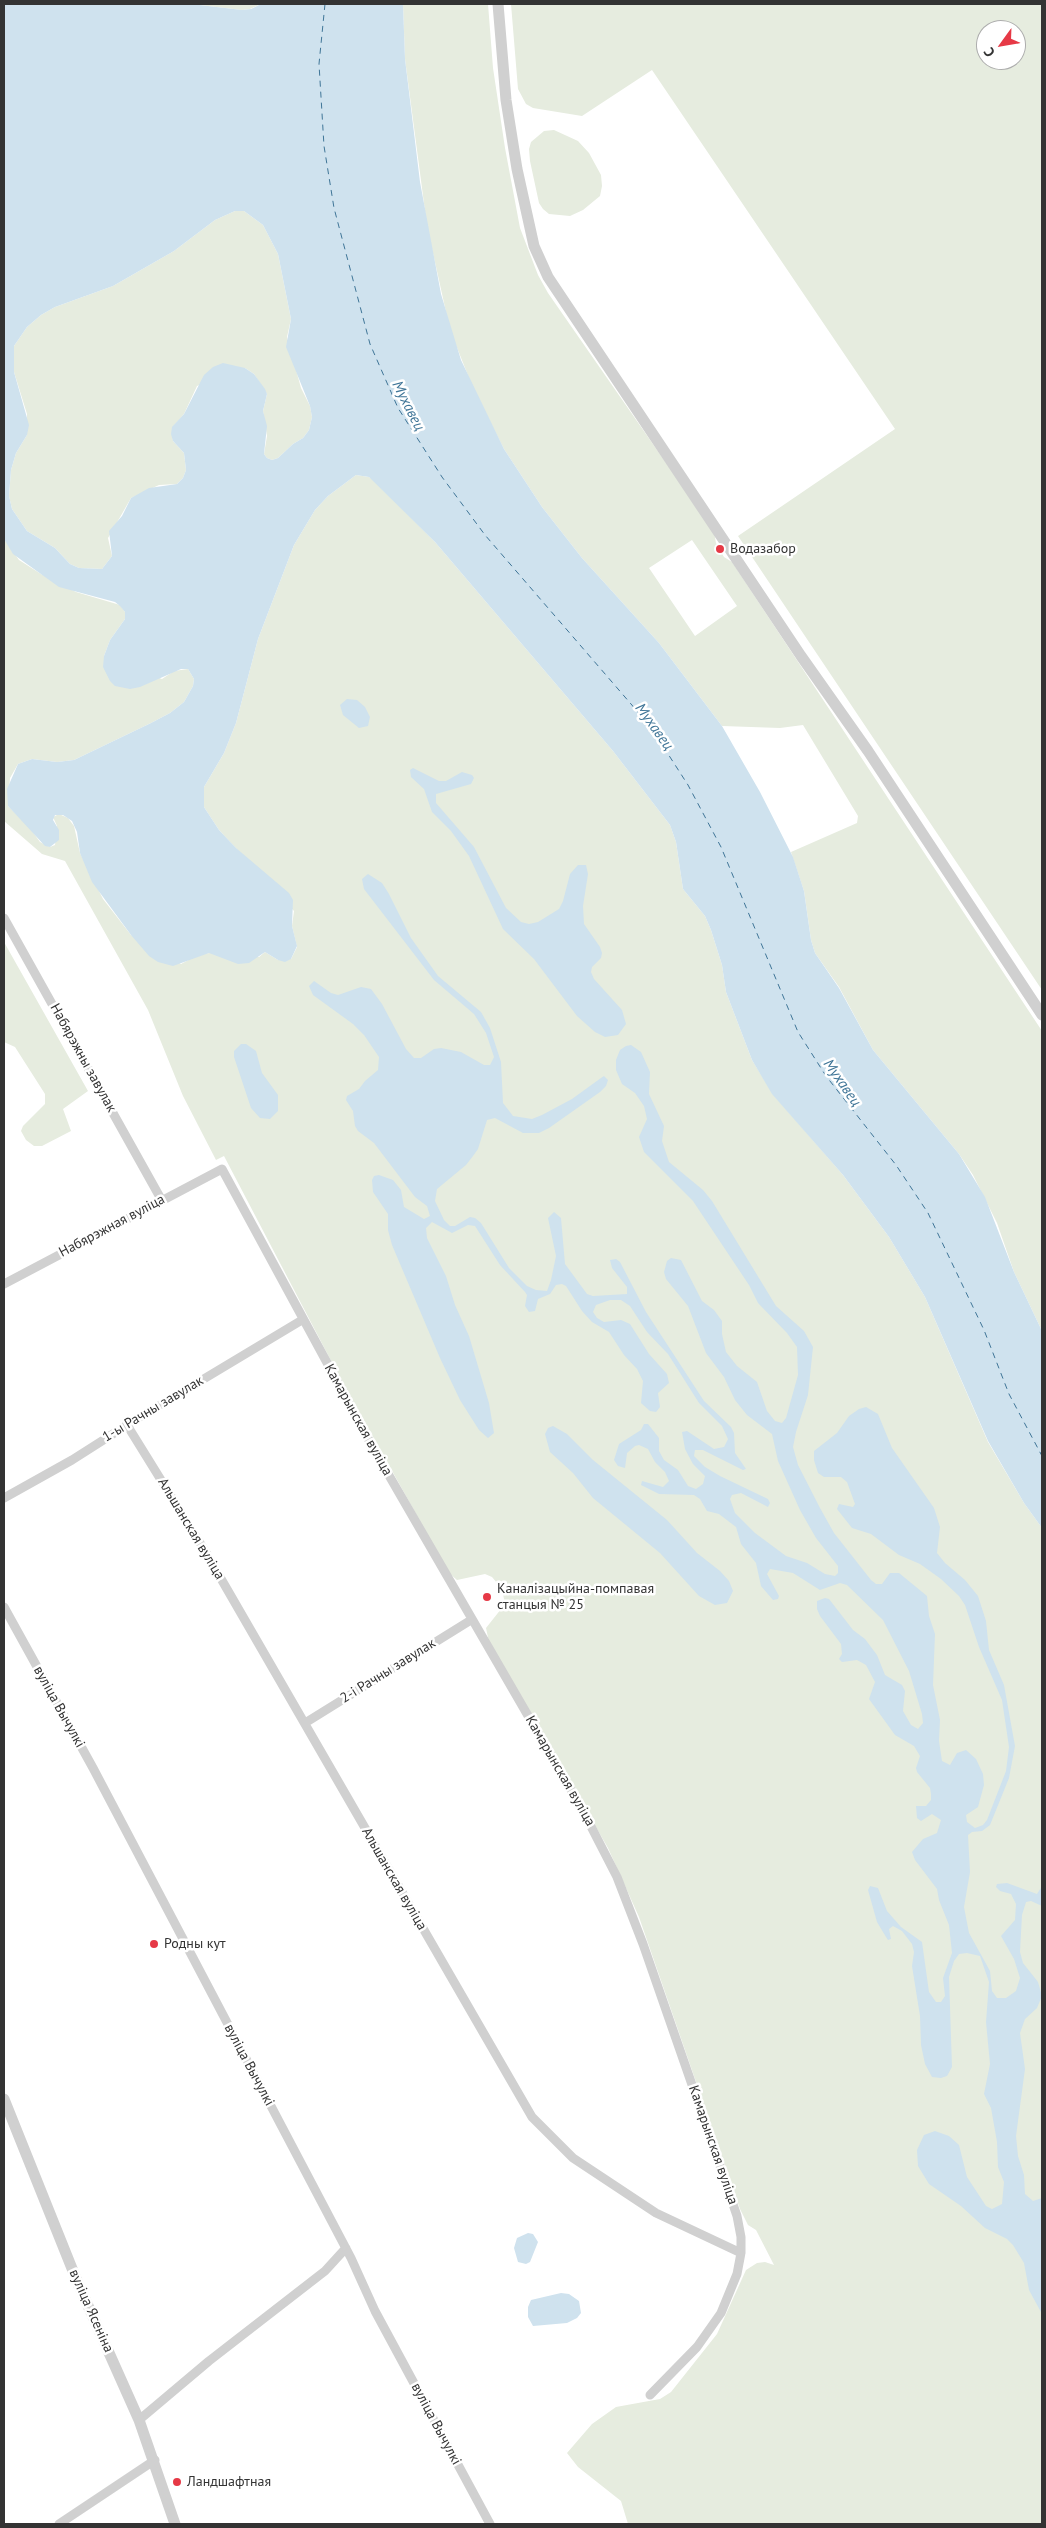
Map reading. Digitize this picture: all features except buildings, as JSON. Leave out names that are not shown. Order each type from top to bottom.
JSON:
[{"type":"street","points":[[498,4],[506,100],[517,169],[534,246],[548,277],[801,656],[868,751],[1042,1015]]},
{"type":"street","name":"Набярэжны завулак","points":[[4,918],[161,1199]]},
{"type":"street","name":"Набярэжная вуліца","points":[[4,1284],[161,1199],[222,1169]]},
{"type":"street","name":"Камарынская вуліца","points":[[222,1169],[302,1320],[471,1620],[564,1776],[617,1877],[646,1954],[734,2207],[741,2237],[741,2253],[730,2294],[717,2319],[697,2347],[650,2396]]},
{"type":"street","name":"1-ы Рачны завулак","points":[[4,1498],[72,1460],[126,1425],[302,1320]]},
{"type":"street","name":"Альшанская вуліца","points":[[126,1425],[205,1551],[532,2117],[573,2158],[649,2209],[741,2253]]},
{"type":"street","name":"вуліца Вычулкі","points":[[4,1607],[93,1768],[346,2248],[375,2311],[490,2524]]},
{"type":"street","name":"2-і Рачны завулак","points":[[305,1723],[471,1620]]},
{"type":"street","name":"вуліца Ясеніна","points":[[4,2099],[77,2281],[139,2420],[155,2460],[175,2524]]},
{"type":"street","points":[[139,2420],[209,2361],[325,2271],[346,2248]]},
{"type":"street","points":[[59,2524],[155,2460]]},
{"type":"shaded area","points":[[191,4],[261,4],[242,10]]},
{"type":"shaded area","points":[[403,4],[488,4],[493,68],[505,148],[520,228],[538,275],[548,293],[714,532],[716,543],[724,557],[732,562],[1042,1031],[1042,1331],[1014,1272],[997,1223],[973,1175],[959,1154],[873,1050],[839,987],[815,953],[811,940],[804,891],[791,852],[857,823],[858,816],[803,725],[780,728],[722,726],[659,643],[582,558],[542,507],[504,449],[473,388],[450,330],[427,226],[405,59]],"holes":[[[692,540],[737,606],[695,636],[649,568]]]},
{"type":"shaded area","points":[[511,4],[1042,4],[1042,990],[738,536],[895,429],[652,70],[582,116],[533,108],[526,104],[518,89]]},
{"type":"shaded area","points":[[554,130],[578,141],[589,153],[601,175],[602,186],[600,196],[583,210],[570,216],[549,214],[543,209],[539,203],[530,161],[529,149],[531,142],[544,131]]},
{"type":"shaded area","points":[[235,211],[244,211],[263,225],[278,254],[291,319],[287,337],[301,388],[310,406],[312,417],[309,430],[303,438],[293,444],[278,458],[272,460],[264,454],[267,436],[263,411],[267,394],[254,374],[245,368],[197,386],[184,414],[172,428],[173,441],[184,453],[186,470],[183,478],[177,484],[159,485],[131,498],[108,538],[112,556],[102,569],[79,568],[70,564],[55,548],[27,531],[12,509],[9,496],[11,470],[16,453],[27,435],[27,414],[14,372],[14,346],[27,327],[41,315],[55,307],[113,286],[174,251],[215,220]]},
{"type":"shaded area","points":[[356,475],[369,477],[376,482],[435,542],[613,751],[670,825],[676,842],[683,889],[705,916],[711,930],[722,965],[726,992],[752,1060],[773,1094],[843,1175],[889,1237],[925,1297],[988,1442],[1024,1503],[1042,1528],[1042,2524],[628,2524],[621,2501],[578,2467],[567,2453],[592,2424],[616,2407],[660,2399],[671,2392],[717,2334],[746,2270],[757,2263],[765,2262],[774,2265],[756,2230],[748,2225],[740,2209],[639,1917],[608,1848],[489,1642],[486,1628],[505,1604],[502,1589],[492,1577],[485,1574],[457,1580],[449,1573],[338,1374],[224,1156],[216,1160],[183,1096],[148,1010],[65,861],[42,854],[4,821],[4,539],[19,560],[41,574],[76,592],[120,605],[125,612],[125,619],[110,640],[104,656],[162,679],[174,671],[188,669],[194,679],[193,686],[184,702],[170,713],[151,723],[74,760],[57,762],[32,759],[18,764],[10,778],[8,806],[30,828],[40,842],[50,847],[55,845],[57,826],[53,817],[59,814],[68,818],[74,826],[80,853],[103,899],[131,935],[181,964],[200,954],[210,953],[259,957],[265,952],[278,960],[291,959],[297,947],[292,926],[294,911],[219,830],[204,807],[204,787],[224,753],[236,723],[258,639],[294,545],[315,510],[328,496]]},
{"type":"shaded area","points":[[4,942],[88,1091],[63,1109],[71,1131],[42,1146],[34,1146],[26,1140],[21,1131],[23,1126],[45,1104],[45,1094],[15,1047],[4,1042]]},
{"type":"water","name":"Мухавец","points":[[4,4],[191,4],[242,10],[251,9],[261,4],[403,4],[405,59],[420,182],[441,294],[461,360],[504,449],[542,507],[582,558],[659,643],[722,726],[760,792],[793,857],[804,891],[811,940],[815,953],[839,988],[873,1050],[959,1154],[985,1197],[1014,1272],[1042,1331],[1042,1528],[1024,1503],[988,1441],[925,1297],[889,1237],[843,1175],[772,1094],[752,1060],[726,992],[722,965],[711,930],[705,916],[683,889],[676,842],[670,825],[613,751],[435,542],[369,477],[356,475],[328,496],[315,510],[294,545],[258,639],[236,723],[224,753],[204,787],[204,807],[219,830],[236,848],[289,893],[293,900],[292,926],[297,946],[291,959],[285,962],[265,952],[249,963],[238,964],[209,953],[173,966],[158,962],[149,956],[131,935],[92,882],[80,853],[77,832],[72,821],[63,815],[55,815],[53,820],[59,830],[59,840],[50,847],[45,846],[8,806],[7,789],[18,764],[32,759],[57,762],[74,760],[151,723],[170,713],[184,702],[193,686],[194,679],[188,669],[181,669],[140,687],[130,689],[115,686],[110,681],[103,667],[104,656],[110,640],[125,619],[125,612],[115,602],[59,587],[13,554],[4,539]],"holes":[[[235,211],[244,211],[263,225],[278,254],[291,319],[286,347],[310,406],[312,417],[309,430],[303,438],[293,444],[278,458],[272,460],[267,458],[264,454],[267,426],[263,411],[267,394],[265,389],[254,374],[245,368],[223,363],[213,367],[204,375],[184,414],[172,427],[173,441],[184,453],[186,470],[183,478],[177,484],[149,488],[131,498],[122,516],[109,531],[112,556],[102,569],[79,568],[70,564],[55,548],[27,531],[12,509],[9,496],[11,470],[16,453],[27,435],[29,425],[14,372],[14,346],[27,327],[41,315],[55,307],[113,286],[174,251],[215,220]]]},
{"type":"water","points":[[347,699],[357,700],[365,707],[370,717],[368,726],[359,728],[343,715],[340,705]]},
{"type":"water","points":[[413,768],[439,781],[446,781],[462,772],[472,775],[474,778],[471,784],[436,794],[436,803],[474,847],[506,908],[521,922],[529,924],[538,922],[559,909],[570,874],[578,865],[586,865],[588,874],[583,906],[584,924],[602,953],[601,958],[592,967],[591,972],[594,979],[622,1010],[626,1024],[618,1035],[605,1037],[595,1032],[577,1016],[534,959],[503,929],[469,856],[451,831],[432,812],[424,789],[411,777],[410,770]]},
{"type":"water","points":[[368,874],[382,883],[411,938],[438,976],[481,1012],[490,1028],[501,1062],[503,1103],[513,1116],[532,1119],[572,1099],[604,1076],[608,1080],[606,1086],[600,1092],[539,1133],[523,1133],[495,1118],[487,1120],[478,1149],[473,1156],[466,1165],[437,1189],[435,1201],[444,1220],[450,1226],[455,1226],[470,1217],[475,1218],[481,1223],[509,1268],[527,1286],[536,1290],[547,1291],[551,1280],[556,1256],[548,1218],[554,1212],[561,1218],[565,1264],[587,1294],[593,1296],[627,1294],[627,1287],[612,1268],[610,1260],[616,1259],[620,1262],[646,1312],[704,1401],[731,1427],[734,1433],[735,1453],[746,1469],[743,1470],[703,1450],[695,1450],[694,1456],[705,1467],[720,1476],[768,1499],[770,1503],[768,1507],[741,1493],[732,1495],[730,1499],[735,1513],[755,1533],[786,1556],[807,1563],[825,1574],[835,1576],[838,1573],[838,1566],[816,1538],[800,1510],[778,1461],[772,1434],[747,1415],[735,1400],[724,1377],[706,1353],[688,1306],[666,1279],[664,1272],[667,1261],[671,1258],[681,1260],[702,1301],[714,1310],[722,1321],[722,1334],[726,1352],[737,1366],[757,1382],[767,1411],[775,1421],[782,1423],[786,1418],[798,1375],[797,1347],[787,1333],[758,1303],[749,1285],[693,1201],[644,1152],[639,1137],[647,1119],[644,1106],[635,1093],[622,1084],[616,1070],[616,1060],[620,1050],[631,1045],[641,1052],[650,1072],[649,1094],[664,1126],[662,1141],[669,1162],[703,1190],[712,1201],[776,1306],[804,1331],[813,1347],[808,1395],[793,1447],[798,1465],[820,1508],[834,1533],[871,1580],[876,1584],[882,1584],[890,1573],[899,1573],[927,1596],[929,1616],[935,1634],[933,1685],[940,1720],[939,1741],[942,1761],[950,1765],[957,1753],[966,1750],[976,1759],[983,1774],[984,1785],[978,1807],[966,1815],[967,1822],[975,1828],[983,1825],[987,1820],[1006,1771],[1009,1747],[1002,1700],[979,1647],[965,1605],[959,1596],[941,1579],[920,1564],[899,1555],[871,1534],[852,1528],[837,1509],[839,1504],[853,1507],[855,1504],[847,1482],[841,1477],[824,1477],[818,1473],[814,1460],[814,1451],[837,1433],[849,1416],[859,1409],[866,1407],[878,1414],[892,1448],[934,1508],[940,1527],[937,1553],[945,1563],[965,1580],[978,1596],[986,1621],[989,1650],[1004,1685],[1015,1746],[1009,1778],[990,1825],[982,1831],[972,1832],[968,1835],[970,1872],[964,1907],[969,1933],[990,1971],[992,1991],[997,1998],[1006,1998],[1016,1991],[1020,1978],[1014,1959],[1001,1936],[1015,1920],[1016,1904],[1011,1894],[1000,1891],[996,1887],[997,1884],[1007,1883],[1037,1894],[1042,1886],[1042,1906],[1031,1901],[1026,1902],[1022,1915],[1020,1952],[1023,1963],[1038,1982],[1042,1996],[1037,2008],[1025,2019],[1020,2033],[1025,2069],[1016,2136],[1018,2156],[1024,2175],[1025,2194],[1033,2201],[1042,2198],[1042,2314],[1029,2290],[1024,2263],[1013,2245],[1007,2239],[985,2228],[961,2206],[929,2184],[918,2166],[917,2150],[924,2135],[935,2131],[949,2136],[959,2145],[967,2177],[986,2206],[992,2209],[1002,2204],[1004,2182],[998,2167],[997,2142],[991,2108],[984,2094],[990,2064],[986,2022],[989,1982],[980,1956],[967,1953],[959,1954],[954,1961],[949,1977],[952,2067],[947,2076],[941,2078],[932,2077],[925,2064],[921,2045],[920,2016],[912,1966],[914,1952],[912,1944],[902,1931],[893,1926],[889,1929],[891,1939],[888,1940],[877,1922],[868,1890],[870,1886],[878,1888],[887,1911],[901,1927],[922,1942],[929,1992],[936,2002],[941,2002],[945,1996],[943,1978],[952,1953],[949,1925],[939,1900],[937,1889],[915,1860],[912,1852],[923,1839],[937,1833],[941,1820],[932,1814],[921,1821],[917,1818],[916,1806],[926,1806],[931,1800],[930,1788],[916,1768],[920,1756],[914,1746],[895,1735],[869,1699],[875,1682],[866,1665],[857,1660],[842,1662],[839,1659],[842,1654],[841,1644],[820,1616],[817,1609],[817,1601],[825,1598],[829,1599],[853,1630],[865,1639],[877,1655],[885,1675],[902,1685],[905,1691],[903,1711],[911,1725],[918,1729],[923,1723],[922,1714],[909,1671],[883,1620],[847,1585],[840,1583],[820,1590],[793,1573],[770,1569],[767,1574],[779,1596],[778,1599],[773,1600],[761,1586],[756,1563],[741,1544],[736,1527],[719,1514],[707,1511],[700,1499],[694,1495],[659,1494],[641,1485],[642,1481],[663,1487],[669,1481],[665,1472],[655,1462],[648,1449],[639,1445],[635,1446],[627,1453],[625,1468],[618,1466],[614,1460],[619,1444],[641,1430],[644,1424],[648,1424],[659,1438],[659,1451],[664,1460],[678,1470],[688,1486],[696,1489],[703,1484],[705,1476],[693,1464],[685,1449],[682,1432],[687,1431],[714,1449],[724,1447],[728,1439],[722,1426],[699,1403],[668,1354],[647,1332],[630,1306],[621,1300],[610,1300],[596,1305],[593,1312],[597,1318],[604,1322],[621,1320],[630,1324],[649,1354],[667,1374],[669,1383],[658,1393],[660,1407],[656,1412],[650,1411],[641,1403],[643,1381],[637,1369],[624,1355],[609,1332],[592,1322],[582,1311],[566,1286],[562,1284],[556,1285],[550,1294],[538,1299],[535,1311],[529,1312],[525,1306],[527,1295],[500,1265],[475,1226],[468,1225],[452,1233],[432,1222],[426,1228],[427,1238],[446,1276],[455,1305],[469,1336],[489,1403],[494,1433],[488,1438],[479,1430],[460,1400],[440,1358],[392,1245],[388,1230],[388,1214],[373,1192],[372,1180],[374,1176],[379,1175],[393,1180],[401,1190],[404,1207],[424,1219],[430,1216],[427,1206],[415,1197],[374,1143],[358,1131],[355,1126],[353,1111],[346,1100],[347,1096],[359,1089],[378,1070],[379,1057],[364,1035],[353,1024],[313,995],[309,986],[314,981],[331,993],[338,995],[361,987],[371,989],[382,1004],[406,1049],[414,1058],[421,1058],[434,1049],[441,1048],[461,1052],[484,1065],[490,1065],[494,1057],[486,1033],[474,1014],[434,980],[364,889],[362,879]]},
{"type":"water","points":[[241,1044],[246,1044],[256,1051],[262,1073],[278,1095],[278,1111],[270,1119],[260,1118],[251,1108],[234,1057],[234,1051]]},
{"type":"water","points":[[553,1426],[567,1434],[593,1460],[667,1520],[697,1553],[720,1571],[729,1581],[733,1591],[727,1603],[715,1605],[699,1596],[660,1553],[593,1498],[573,1473],[550,1452],[545,1434],[548,1428]]},
{"type":"water","points":[[528,2233],[533,2234],[538,2242],[530,2262],[526,2264],[518,2262],[514,2248],[517,2238]]},
{"type":"water","points":[[561,2293],[569,2294],[579,2301],[581,2313],[577,2318],[567,2323],[533,2326],[528,2317],[528,2307],[531,2300]]},
{"type":"ferry route","points":[[325,4],[319,64],[324,146],[334,208],[370,344],[398,408],[442,477],[485,535],[650,726],[688,785],[721,847],[798,1032],[826,1076],[896,1165],[928,1213],[984,1330],[1009,1394],[1042,1456]]},
{"type":"place","name":"Водазабор","points":[[720,549]]},
{"type":"place","name":"Каналізацыйна-помпавая станцыя № 25","points":[[487,1597]]},
{"type":"place","name":"Родны кут","points":[[154,1944]]},
{"type":"place","name":"Ландшафтная","points":[[177,2482]]}]
